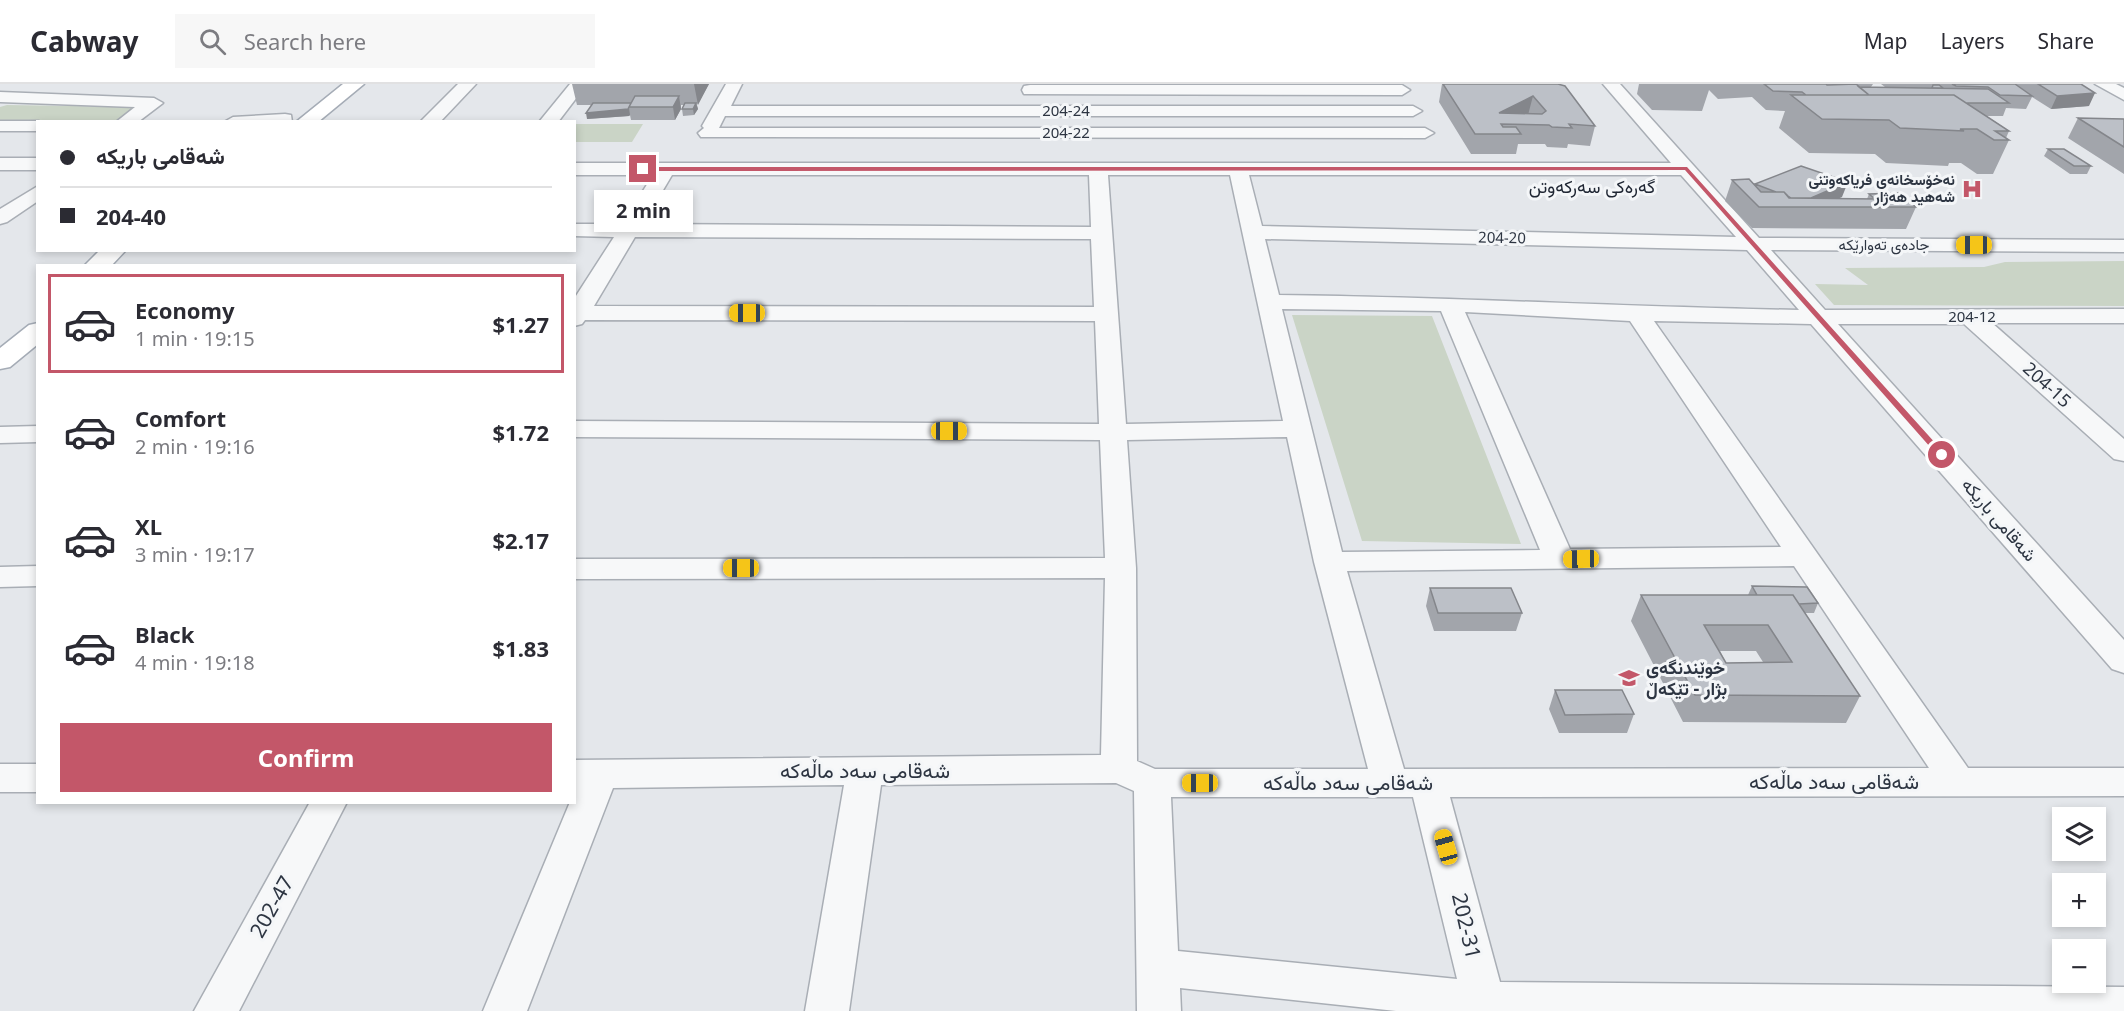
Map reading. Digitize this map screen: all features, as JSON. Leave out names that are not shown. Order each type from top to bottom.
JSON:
[{"type":"main road","points":[[283,120],[315,98],[354,84]]},
{"type":"main road","points":[[307,120],[334,91]]},
{"type":"main road","points":[[98,264],[114,252]]},
{"type":"main road","points":[[123,264],[138,252]]},
{"type":"main road","points":[[0,339],[36,312]]},
{"type":"main road","points":[[0,362],[36,333]]},
{"type":"street","points":[[431,120],[468,84]]},
{"type":"street","points":[[550,120],[579,84]]},
{"type":"street","name":"شەقامی باریکە","points":[[1611,84],[2124,661]]},
{"type":"street","points":[[2103,84],[2124,95]]},
{"type":"street","points":[[576,315],[628,231],[707,133],[733,87],[755,91]]},
{"type":"street","points":[[1017,90],[1077,87],[1400,87],[1445,169]]},
{"type":"street","points":[[1077,87],[1077,133],[1088,169],[1101,233],[1136,776],[1157,968],[1159,1011]]},
{"type":"street","points":[[2,98],[154,104],[127,120]]},
{"type":"street","name":"204-24","points":[[720,111],[1413,111]]},
{"type":"street","points":[[0,126],[36,126]]},
{"type":"street","name":"204-22","points":[[707,133],[1425,133]]},
{"type":"street","points":[[0,164],[36,164]]},
{"type":"street","points":[[576,169],[1687,168]]},
{"type":"street","name":"202-31","points":[[1238,169],[1329,562],[1409,783],[1457,890],[1481,1006]]},
{"type":"street","points":[[0,218],[36,193]]},
{"type":"street","points":[[576,230],[1101,233]]},
{"type":"street","name":"204-20","points":[[1252,232],[1753,244]]},
{"type":"street","name":"جادەی تەوارێکە","points":[[1753,244],[2124,246]]},
{"type":"street","name":"204-12","points":[[1270,302],[1450,304],[1637,314],[1820,317],[2124,316]]},
{"type":"street","points":[[1450,304],[1559,559]]},
{"type":"street","points":[[576,315],[1106,314]]},
{"type":"street","points":[[1637,314],[1958,782]]},
{"type":"street","name":"204-15","points":[[1971,317],[2124,453]]},
{"type":"street","points":[[576,429],[1113,432],[1298,429]]},
{"type":"street","points":[[0,435],[36,434]]},
{"type":"street","points":[[1329,562],[1802,556]]},
{"type":"street","points":[[576,568],[1121,568]]},
{"type":"street","points":[[0,577],[36,576]]},
{"type":"street","points":[[827,1011],[866,771]]},
{"type":"street","name":"شەقامی سەد ماڵەکە","points":[[587,774],[866,771],[1409,783],[2124,782]]},
{"type":"street","points":[[505,1011],[587,774]]},
{"type":"street","points":[[0,778],[36,778]]},
{"type":"street","name":"202-47","points":[[216,1011],[328,804]]},
{"type":"street","points":[[1157,968],[1481,1006],[2124,1006]]},
{"type":"green space","points":[[7,105],[136,107],[119,120],[36,121],[0,120],[0,107]]},
{"type":"green space","points":[[576,124],[643,124],[632,142],[576,142]]},
{"type":"green space","points":[[2124,261],[2124,306],[1834,305],[1815,284],[1868,285],[1845,268],[1984,267],[2005,262]]},
{"type":"green space","points":[[1292,315],[1432,316],[1521,544],[1362,541]]},
{"type":"building","points":[[1443,84],[1558,84],[1565,86],[1595,126],[1569,124],[1572,128],[1501,124],[1503,127],[1516,127],[1521,134],[1475,134]],"holes":[[[1533,96],[1546,111],[1542,114],[1499,113]]]},
{"type":"building","points":[[1764,84],[1856,84],[1869,95],[1806,95],[1802,92],[1773,91]]},
{"type":"building","points":[[1952,84],[2015,84],[2032,96],[2000,95],[1988,87]]},
{"type":"building","points":[[2038,84],[2081,84],[2095,93],[2057,96]]},
{"type":"building","points":[[1933,85],[1939,85],[1943,88],[1932,88]]},
{"type":"building","points":[[1859,87],[1988,89],[2009,103],[1966,103],[1954,95],[1869,95]]},
{"type":"building","points":[[1791,95],[1954,95],[2009,131],[1995,131],[2009,140],[1994,140],[1977,129],[1960,129],[1964,131],[1900,128],[1889,120],[1822,119]]},
{"type":"building","points":[[635,96],[679,96],[673,107],[629,107]]},
{"type":"building","points":[[593,103],[631,103],[628,109],[586,113]]},
{"type":"building","points":[[685,103],[696,103],[693,109],[682,109]]},
{"type":"building","points":[[2078,118],[2124,119],[2124,147]]},
{"type":"building","points":[[2048,149],[2064,149],[2091,166],[2074,166]]},
{"type":"building","points":[[1801,166],[1848,182],[1811,198],[1791,198],[1784,192],[1776,192],[1755,184]]},
{"type":"building","points":[[1749,179],[1761,192],[1784,192],[1789,198],[1875,199],[1869,194],[1900,193],[1916,207],[1759,207],[1732,180]]},
{"type":"building","points":[[1752,586],[1807,587],[1818,603],[1799,604],[1793,595],[1757,595]]},
{"type":"building","points":[[1430,588],[1511,588],[1522,613],[1438,613]]},
{"type":"building","points":[[1641,595],[1793,595],[1860,696],[1695,695]],"holes":[[[1704,625],[1768,625],[1792,662],[1726,663]]]},
{"type":"building","points":[[1555,690],[1622,690],[1634,714],[1565,715]]},
{"type":"place","name":"نەخۆسخانەی فریاکەوتنی شەهید هەژار","points":[[1972,189]]},
{"type":"place","name":"خوێندنگەی بژار - تێکەڵ","points":[[1629,678]]},
{"type":"district","name":"گەرەکی سەرکەوتن","points":[[1592,187]]},
{"type":"route","points":[[643,169],[1687,168],[1942,455]]}]
